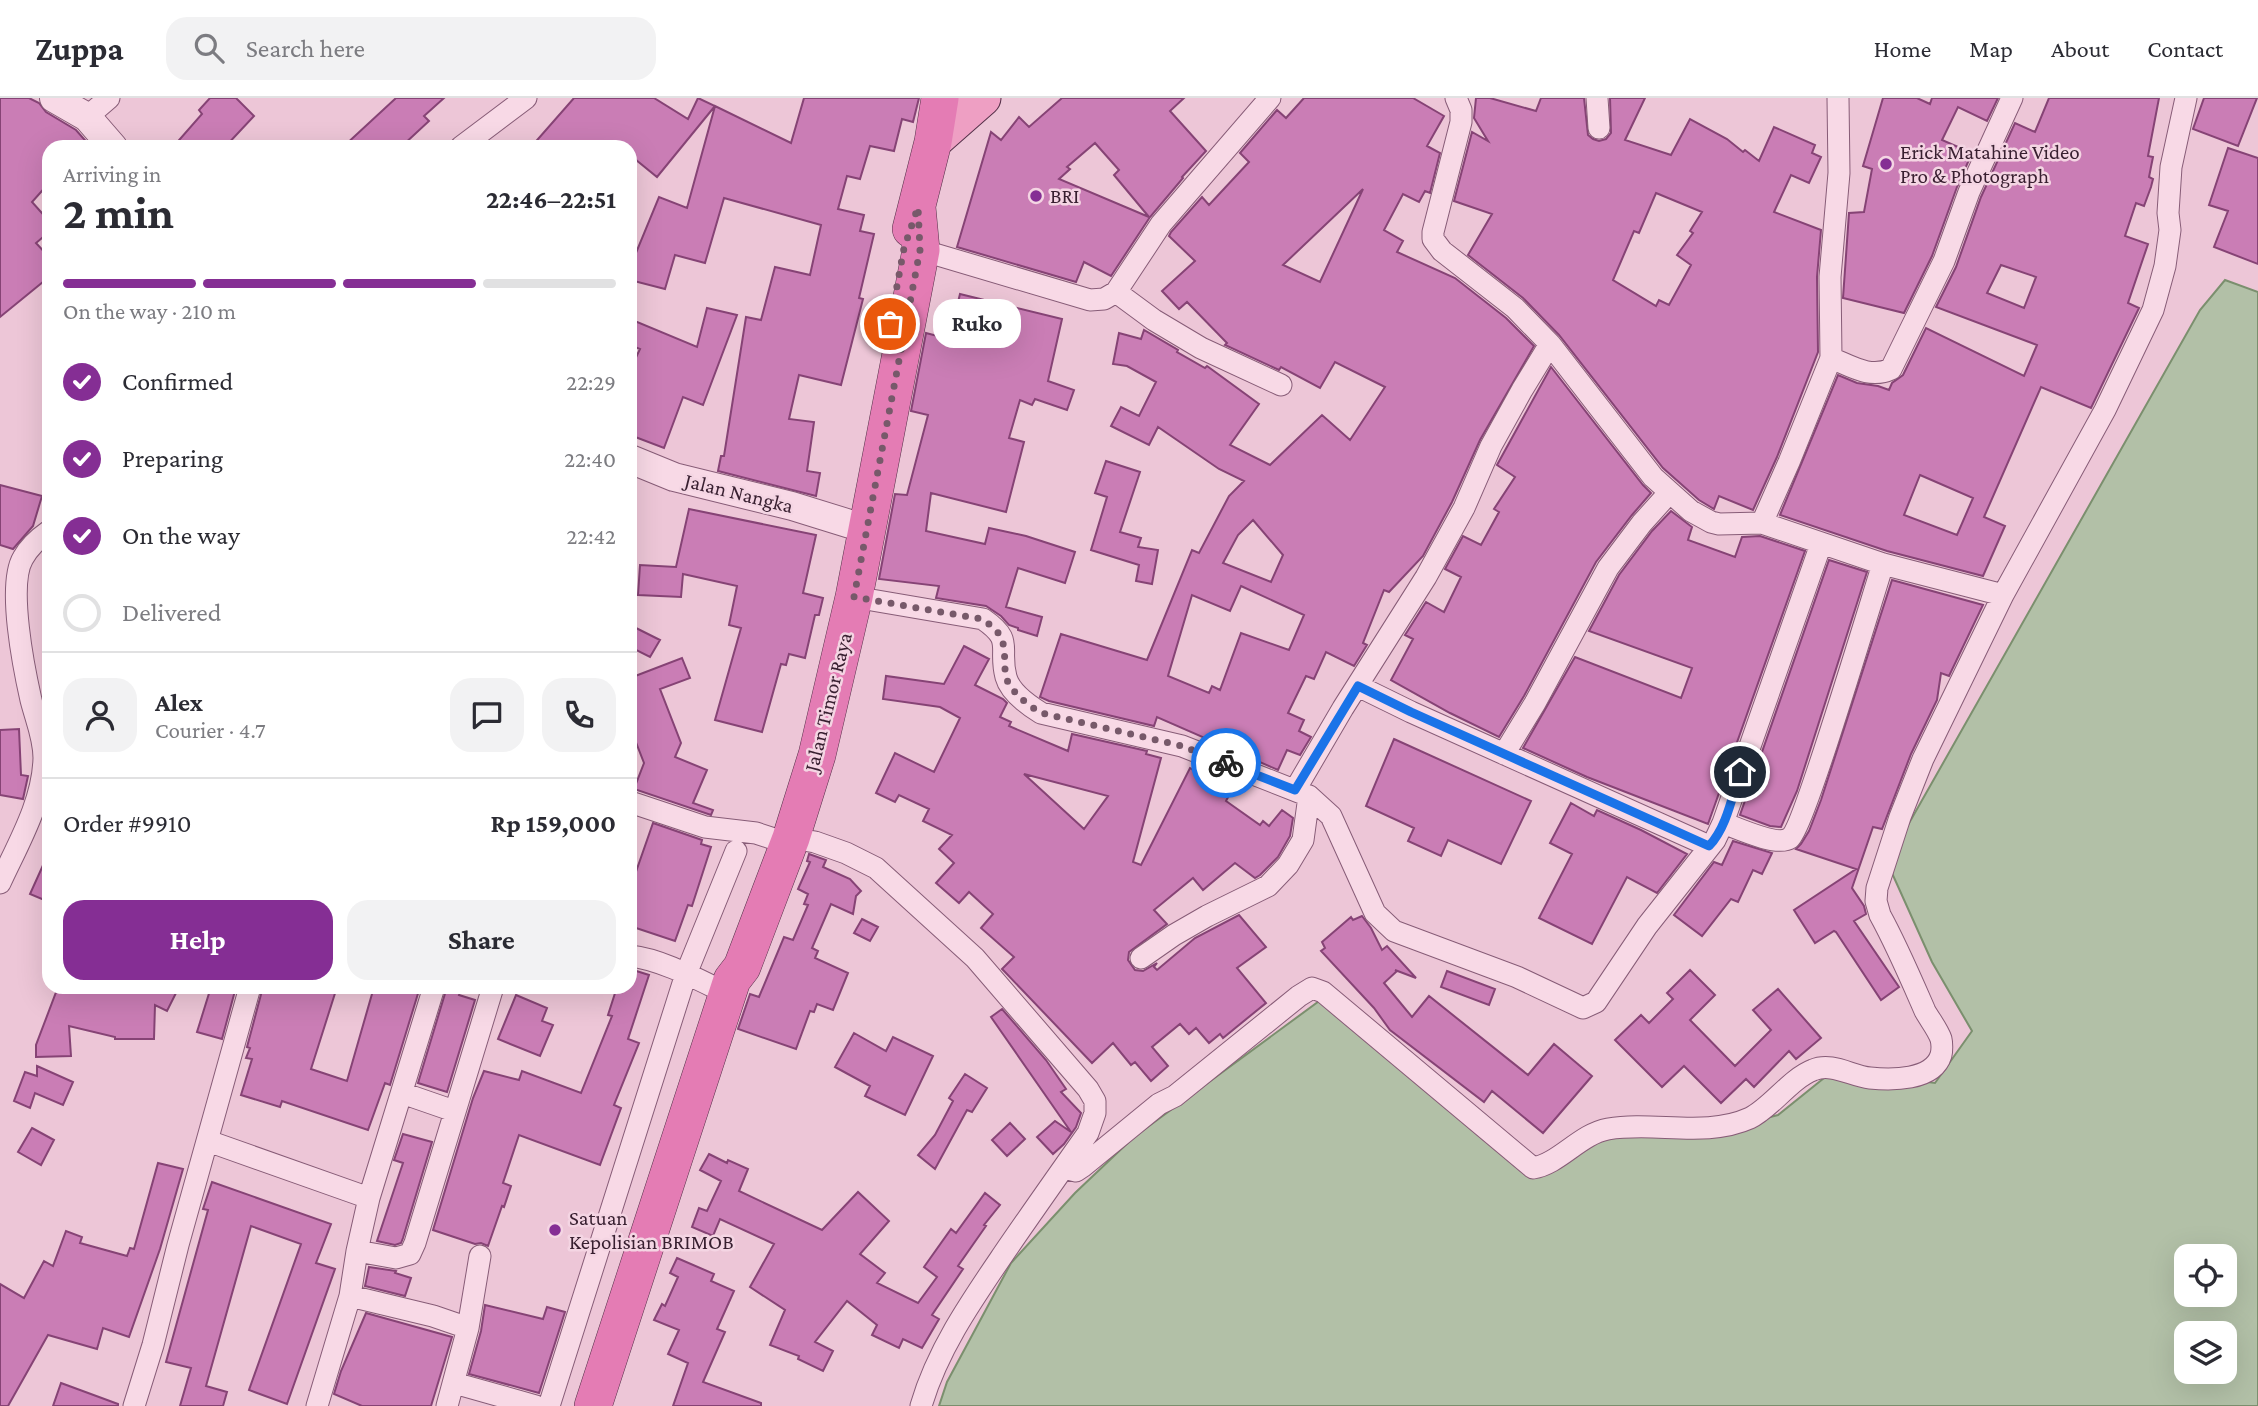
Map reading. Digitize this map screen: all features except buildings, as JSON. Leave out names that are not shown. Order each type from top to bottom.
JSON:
[{"type":"highway","name":"Jalan Timor Raya","points":[[783,839],[836,593],[904,248],[918,207],[940,98]]},
{"type":"highway","name":"Jalan Timor Raya","points":[[593,1406],[730,987],[729,962],[817,755],[854,597],[920,250],[918,207]]},
{"type":"main road","points":[[933,142],[983,98]]},
{"type":"street","points":[[54,98],[87,117],[107,140]]},
{"type":"street","points":[[87,117],[110,98]]},
{"type":"street","points":[[920,250],[1090,300],[1104,299],[1116,292],[1161,224],[1270,98]]},
{"type":"street","points":[[1456,98],[1461,110],[1461,122],[1433,239],[1442,251],[1515,308],[1550,344],[1653,477],[1669,493],[1691,511],[1711,522],[1762,523],[1883,564],[2003,595]]},
{"type":"street","points":[[1597,98],[1600,128]]},
{"type":"street","points":[[1762,523],[1790,462],[1831,358],[1830,277],[1839,173],[1838,98]]},
{"type":"street","points":[[1831,358],[1871,374],[1891,369],[1944,261],[1969,192],[2012,98]]},
{"type":"street","points":[[1064,1168],[1076,1171],[1159,1104],[1175,1096],[1299,996],[1312,989],[1323,992],[1533,1168],[1544,1165],[1587,1137],[1606,1129],[1658,1126],[1704,1128],[1733,1124],[1752,1117],[1811,1070],[1826,1066],[1868,1078],[1906,1078],[1930,1069],[1942,1052],[1941,1039],[1880,915],[1876,901],[1877,888],[1900,817],[1923,759],[2003,595],[2105,410],[2153,310],[2165,266],[2170,230],[2168,213],[2171,167],[2186,98]]},
{"type":"street","points":[[470,140],[520,99]]},
{"type":"street","points":[[1116,292],[1154,320],[1201,348],[1281,385]]},
{"type":"street","points":[[1141,958],[1207,916],[1268,886],[1288,865],[1303,840],[1302,793],[1358,686],[1426,577],[1464,508],[1491,446],[1550,344]]},
{"type":"street","name":"Jalan Nangka","points":[[637,462],[674,477],[792,506],[850,524]]},
{"type":"street","points":[[1504,754],[1535,703],[1608,568],[1669,493]]},
{"type":"street","points":[[42,536],[22,559],[18,579],[17,623],[31,700],[42,738]]},
{"type":"street","points":[[854,597],[982,619],[997,629],[1001,637],[1006,681],[1027,705],[1041,713],[1182,746],[1302,793],[1331,816],[1375,913],[1394,931],[1517,977],[1583,1008],[1596,1002],[1647,926],[1714,840],[1723,822],[1821,544]]},
{"type":"street","points":[[1723,822],[1772,840],[1783,841],[1793,834],[1815,776],[1883,564]]},
{"type":"street","points":[[1358,686],[1709,846]]},
{"type":"street","points":[[0,883],[42,797]]},
{"type":"street","points":[[637,804],[705,827],[815,842],[876,868],[975,958],[1088,1089],[1095,1101],[1095,1113],[1088,1133],[968,1306],[928,1383],[921,1406]]},
{"type":"street","points":[[549,1406],[686,974],[736,850]]},
{"type":"street","points":[[637,957],[730,987]]},
{"type":"street","points":[[134,1406],[248,994]]},
{"type":"street","points":[[317,1406],[351,1296],[357,1251],[369,1198],[432,994]]},
{"type":"street","points":[[357,1251],[396,1258],[410,1254],[491,994]]},
{"type":"street","points":[[402,1093],[454,1111]]},
{"type":"street","points":[[208,1142],[369,1198]]},
{"type":"street","points":[[447,1406],[468,1328],[480,1256]]},
{"type":"street","points":[[351,1296],[433,1316],[468,1328]]},
{"type":"street","points":[[454,1383],[536,1406]]},
{"type":"shaded area","points":[[2225,280],[2258,292],[2258,1406],[939,1406],[947,1382],[1011,1263],[1075,1193],[1134,1137],[1326,996],[1536,1171],[1606,1134],[1711,1132],[1778,1115],[1834,1070],[1935,1083],[1972,1031],[1932,962],[1887,862],[2200,310]]},
{"type":"way so far","points":[[890,324],[904,248],[918,207],[920,250],[854,597],[982,619],[997,629],[1004,646],[1006,681],[1027,705],[1041,713],[1182,746],[1226,763]]},
{"type":"place","name":"Erick Matahine Video Pro & Photograph","points":[[1886,164]]},
{"type":"place","name":"BRI","points":[[1036,196]]},
{"type":"place","name":"Ruko","points":[[890,324]]},
{"type":"place","name":"Satuan Kepolisian BRIMOB","points":[[555,1230]]},
{"type":"route","points":[[1226,763],[1295,790],[1358,686],[1709,846],[1723,822],[1740,772]]}]
